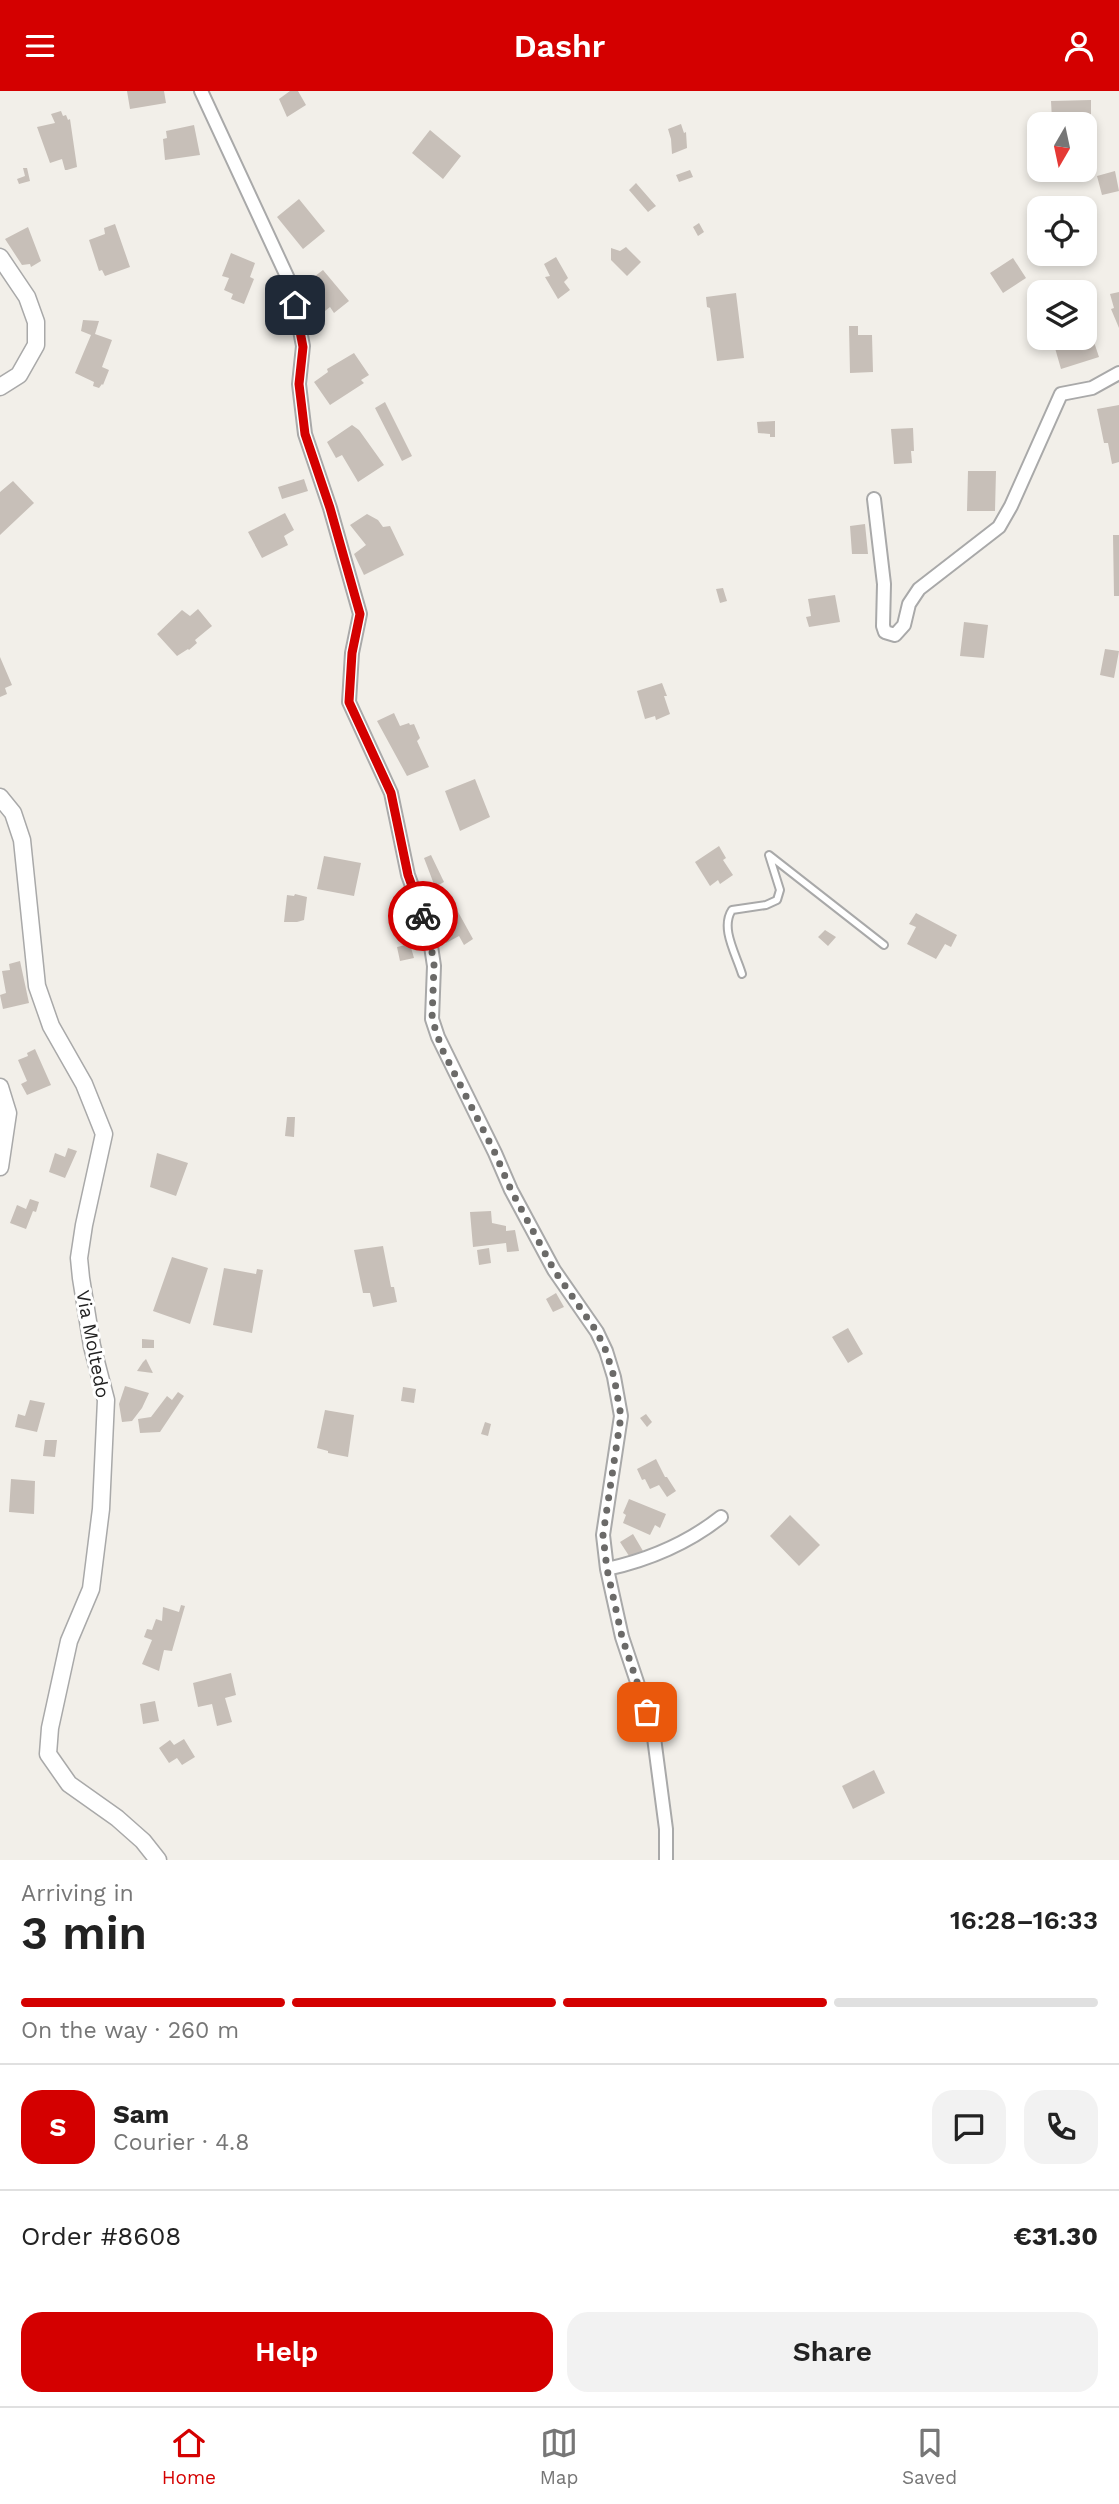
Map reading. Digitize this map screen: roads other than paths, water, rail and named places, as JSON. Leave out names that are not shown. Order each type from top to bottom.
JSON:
[{"type":"street","points":[[201,91],[291,285],[303,347],[299,384],[305,434],[330,508],[360,614],[352,653],[349,702],[391,793],[408,875],[429,933],[434,965],[432,1019],[438,1037],[511,1190],[554,1270],[597,1332],[614,1377],[621,1416],[603,1535],[607,1569],[622,1637],[653,1730],[666,1829],[666,1860]]},
{"type":"street","points":[[0,257],[27,297],[36,322],[36,345],[19,375],[0,387]]},
{"type":"street","points":[[874,499],[884,584],[883,626],[885,632],[895,635],[904,625],[909,604],[919,589],[999,527],[1061,394],[1093,388],[1119,373]]},
{"type":"street","name":"Via Moltedo","points":[[0,797],[13,813],[22,840],[37,986],[51,1026],[84,1084],[104,1135],[79,1258],[92,1346],[106,1400],[102,1509],[91,1589],[69,1641],[50,1728],[48,1754],[69,1784],[117,1818],[143,1841],[158,1860]]},
{"type":"street","points":[[0,1087],[8,1113],[0,1167]]},
{"type":"street","points":[[607,1569],[631,1564],[663,1551],[705,1530],[721,1517]]},
{"type":"lane","points":[[742,974],[727,927],[727,917],[732,910],[766,905],[777,900],[780,890],[769,855],[884,944]]}]
